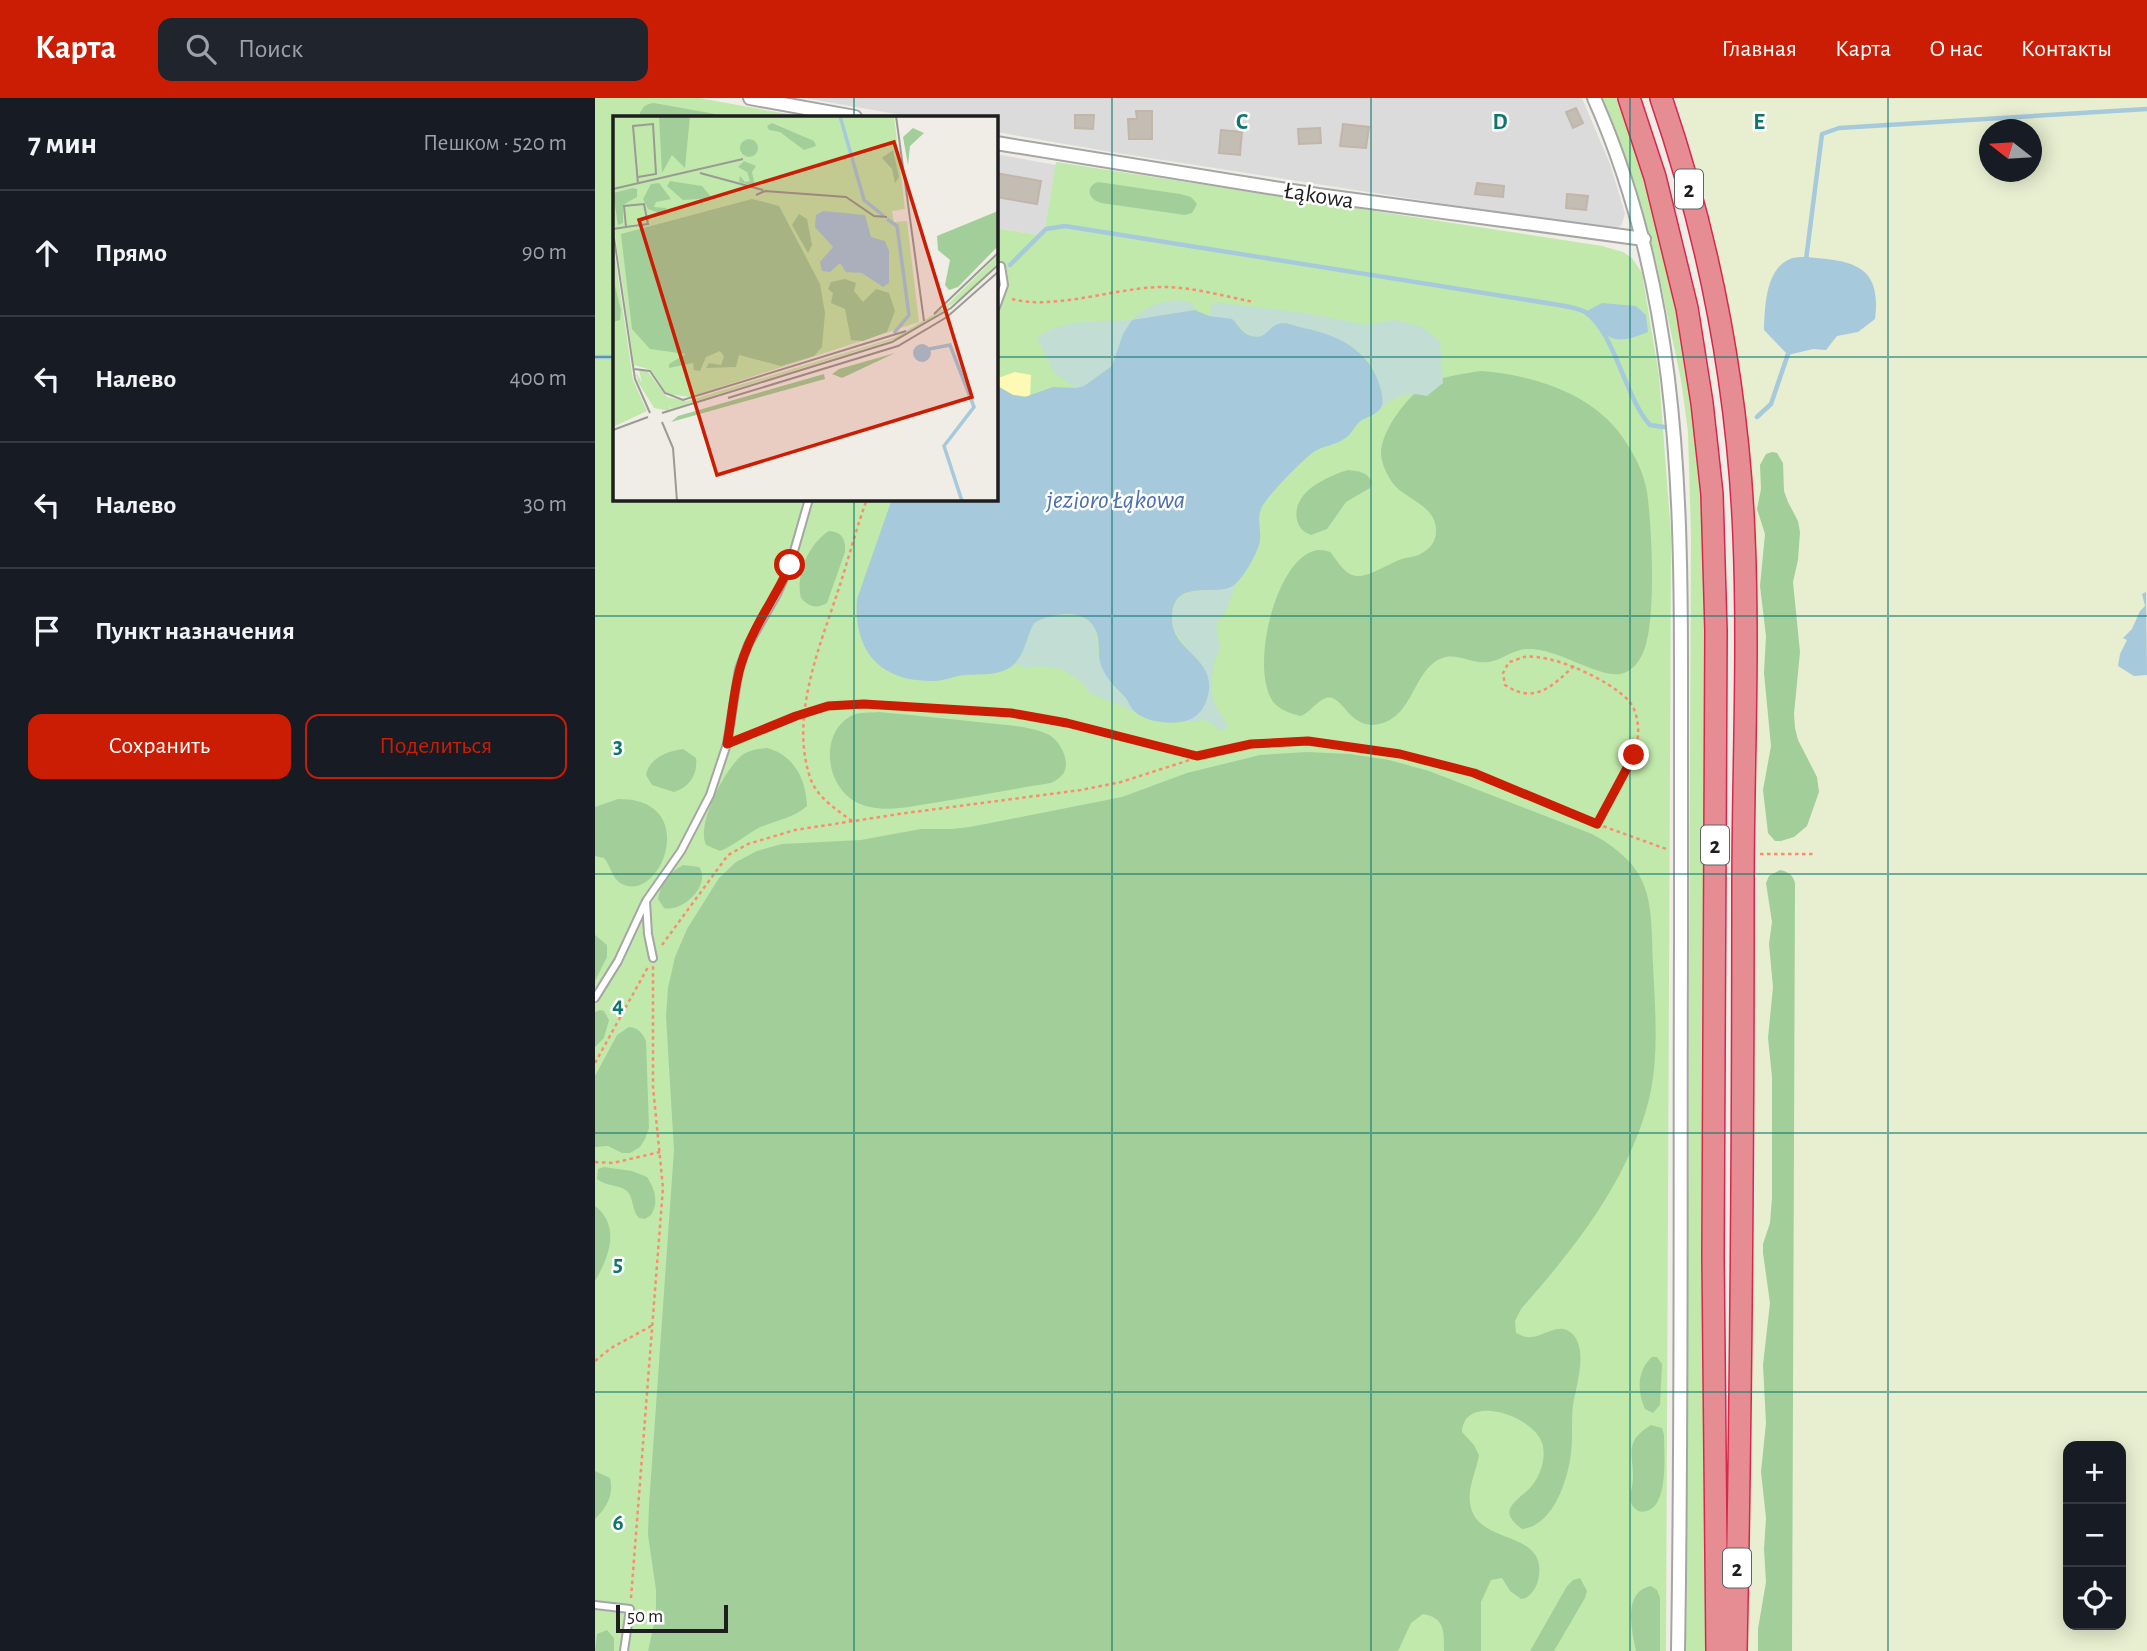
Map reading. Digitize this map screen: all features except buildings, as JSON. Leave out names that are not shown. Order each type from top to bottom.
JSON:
[{"type":"highway","name":"2","points":[[1629,98],[1658,187],[1687,308],[1702,403],[1713,517],[1716,631],[1713,1257],[1717,1651]]},
{"type":"highway","name":"2","points":[[1661,98],[1686,178],[1706,259],[1726,367],[1740,479],[1746,636],[1743,1262],[1736,1651]]},
{"type":"street","points":[[750,98],[849,116]]},
{"type":"street","points":[[1594,98],[1621,163],[1644,239],[1667,363],[1679,495],[1681,854],[1678,1651]]},
{"type":"street","name":"Łąkowa","points":[[997,143],[1318,195],[1644,239]]},
{"type":"lane","points":[[997,305],[1004,285],[1001,267]]},
{"type":"lane","points":[[595,998],[618,961],[646,901],[681,851],[710,795],[727,744],[739,669],[748,645],[790,565],[809,500]]},
{"type":"lane","points":[[646,901],[653,958]]},
{"type":"lane","points":[[595,1605],[630,1609],[624,1651]]},
{"type":"path","points":[[1002,294],[1013,300],[1041,303],[1127,289],[1161,287],[1254,302]]},
{"type":"path","points":[[852,821],[825,801],[812,782],[804,755],[805,713],[809,677],[815,656],[867,500]]},
{"type":"path","points":[[1574,667],[1551,687],[1533,694],[1518,694],[1506,685],[1503,673],[1509,662],[1525,657],[1543,659],[1574,667],[1607,683],[1630,701],[1637,720],[1638,736],[1634,755],[1597,824]]},
{"type":"path","points":[[727,744],[828,706],[864,704],[1011,713],[1067,723],[1197,756]]},
{"type":"path","points":[[595,1063],[653,958],[727,855],[748,844],[795,830],[1121,782],[1197,756],[1251,744],[1308,741],[1367,747],[1474,773],[1597,824],[1681,854]]},
{"type":"path","points":[[1743,854],[1813,854]]},
{"type":"path","points":[[630,1609],[663,1188],[653,1087],[653,958]]},
{"type":"path","points":[[595,1162],[613,1163],[660,1152]]},
{"type":"path","points":[[595,1361],[611,1348],[653,1325]]},
{"type":"shaded area","points":[[804,98],[1582,98],[1610,164],[1625,214],[1621,226],[1607,229],[997,132],[997,116],[907,116]]},
{"type":"shaded area","points":[[997,154],[1056,165],[1045,228],[1038,235],[997,228]]},
{"type":"shaded area","points":[[1177,300],[1192,303],[1195,310],[1138,319],[1123,334],[1112,366],[1084,386],[1076,388],[1055,374],[1037,338],[1070,324],[1132,320],[1152,306]]},
{"type":"shaded area","points":[[1213,302],[1304,313],[1367,325],[1395,320],[1420,326],[1440,341],[1443,383],[1427,396],[1403,396],[1382,407],[1381,388],[1373,367],[1356,348],[1275,325],[1263,335],[1248,335],[1236,322],[1209,316]]},
{"type":"shaded area","points":[[1236,584],[1226,611],[1216,624],[1220,649],[1212,679],[1214,702],[1228,728],[1220,730],[1207,720],[1182,722],[1189,720],[1190,663],[1188,650],[1175,631],[1171,619],[1174,606],[1180,598],[1191,592],[1224,589]]},
{"type":"shaded area","points":[[1067,614],[1088,620],[1095,628],[1098,654],[1115,687],[1136,712],[1090,693],[1082,682],[1062,669],[1040,666],[1026,668],[1019,664],[1011,667],[1019,659],[1033,623],[1054,615]]},
{"type":"green space","points":[[595,98],[699,98],[798,116],[613,116],[613,500],[997,500],[997,228],[1038,235],[1045,228],[1056,162],[1602,246],[1623,252],[1632,258],[1642,273],[1659,376],[1671,535],[1666,1651],[595,1651]]},
{"type":"green space","points":[[1602,98],[1623,98],[1635,132],[1691,366],[1709,575],[1711,1651],[1686,1651],[1691,536],[1688,432],[1681,380],[1655,257],[1635,186]]},
{"type":"green space","points":[[1676,98],[2147,98],[2147,1651],[1745,1651],[1755,1194],[1757,852],[1754,513],[1744,403],[1728,302],[1706,199]]},
{"type":"green space","points":[[654,103],[726,116],[639,116],[648,104]]},
{"type":"green space","points":[[1098,182],[1180,194],[1191,197],[1197,204],[1192,213],[1185,215],[1101,203],[1090,193],[1091,187]]},
{"type":"green space","points":[[1481,371],[1523,377],[1582,400],[1600,412],[1615,427],[1634,455],[1647,492],[1652,551],[1650,623],[1647,642],[1640,658],[1630,670],[1615,674],[1592,669],[1540,650],[1523,649],[1489,662],[1444,657],[1423,674],[1398,713],[1383,723],[1362,723],[1332,698],[1323,699],[1301,716],[1282,709],[1276,705],[1267,689],[1264,665],[1266,637],[1283,583],[1296,563],[1312,551],[1330,552],[1345,570],[1357,576],[1418,555],[1430,547],[1436,535],[1435,523],[1426,509],[1392,482],[1382,460],[1382,443],[1397,415],[1424,386],[1444,378]]},
{"type":"green space","points":[[1777,453],[1783,463],[1784,491],[1798,521],[1800,532],[1793,582],[1800,652],[1795,728],[1798,740],[1817,777],[1819,792],[1807,826],[1794,837],[1781,841],[1775,841],[1768,833],[1763,790],[1771,746],[1764,673],[1766,636],[1760,586],[1765,534],[1757,509],[1761,489],[1760,465],[1766,454]]},
{"type":"green space","points":[[1348,470],[1368,476],[1372,482],[1370,488],[1346,502],[1327,529],[1311,535],[1304,531],[1297,520],[1297,510],[1305,493],[1321,481]]},
{"type":"green space","points":[[829,531],[842,537],[845,552],[827,603],[813,606],[801,598],[802,570],[815,543]]},
{"type":"green space","points":[[878,712],[1011,725],[1036,730],[1051,736],[1059,745],[1066,760],[1065,771],[1051,783],[905,808],[870,807],[854,801],[842,791],[834,777],[830,747],[843,722],[856,714]]},
{"type":"green space","points":[[767,748],[785,756],[797,770],[804,787],[807,806],[795,814],[755,830],[720,851],[706,845],[704,836],[708,812],[727,773],[744,754]]},
{"type":"green space","points":[[683,749],[696,758],[696,769],[689,783],[674,792],[652,785],[646,775],[651,764],[665,754]]},
{"type":"green space","points":[[1307,752],[1350,754],[1389,760],[1429,771],[1592,834],[1627,860],[1638,873],[1645,888],[1651,921],[1656,1036],[1654,1072],[1647,1107],[1637,1136],[1611,1190],[1578,1240],[1521,1309],[1515,1321],[1516,1333],[1527,1337],[1564,1329],[1575,1337],[1580,1353],[1569,1464],[1557,1500],[1542,1520],[1522,1529],[1510,1517],[1509,1512],[1539,1474],[1544,1455],[1542,1443],[1536,1433],[1514,1417],[1486,1411],[1474,1413],[1466,1420],[1462,1432],[1479,1455],[1471,1488],[1471,1508],[1477,1519],[1486,1527],[1532,1551],[1538,1561],[1539,1575],[1533,1591],[1521,1599],[1510,1591],[1502,1578],[1491,1580],[1481,1602],[1481,1651],[1444,1651],[1442,1626],[1436,1619],[1423,1614],[1411,1623],[1398,1651],[648,1651],[656,1615],[656,1590],[648,1535],[649,1505],[674,1150],[666,1016],[668,988],[675,957],[687,929],[719,878],[736,862],[757,851],[782,844],[861,840],[921,829],[970,827],[1122,797],[1187,773],[1260,755]]},
{"type":"green space","points":[[618,799],[644,803],[660,815],[666,831],[666,849],[660,866],[650,879],[636,886],[619,882],[604,858],[595,856],[595,807]]},
{"type":"green space","points":[[683,865],[699,867],[702,882],[686,902],[664,908],[658,899],[661,888],[670,875]]},
{"type":"green space","points":[[1780,870],[1790,874],[1795,883],[1792,1651],[1758,1651],[1758,1629],[1766,1582],[1766,1518],[1761,1472],[1766,1423],[1763,1365],[1770,1303],[1763,1244],[1770,1223],[1772,1198],[1772,1077],[1768,1038],[1773,987],[1769,944],[1772,922],[1766,883],[1769,876]]},
{"type":"green space","points":[[595,935],[607,945],[607,957],[595,981]]},
{"type":"green space","points":[[604,1011],[609,1020],[604,1038],[595,1047],[595,1012]]},
{"type":"green space","points":[[629,1027],[639,1031],[646,1041],[649,1128],[640,1147],[630,1153],[622,1153],[608,1146],[595,1147],[595,1076],[617,1035]]},
{"type":"green space","points":[[604,1167],[632,1171],[647,1177],[655,1196],[651,1215],[645,1219],[639,1218],[628,1192],[597,1179],[598,1169]]},
{"type":"green space","points":[[595,1206],[608,1223],[610,1242],[605,1262],[595,1281]]},
{"type":"green space","points":[[1652,1357],[1657,1357],[1662,1364],[1660,1405],[1653,1413],[1645,1409],[1640,1389],[1643,1368]]},
{"type":"green space","points":[[1651,1425],[1662,1428],[1664,1435],[1664,1478],[1659,1500],[1653,1507],[1642,1512],[1631,1502],[1632,1448],[1637,1437]]},
{"type":"green space","points":[[595,1471],[610,1478],[611,1490],[606,1505],[595,1519]]},
{"type":"green space","points":[[1580,1578],[1587,1591],[1585,1598],[1554,1651],[1530,1651],[1567,1586]]},
{"type":"green space","points":[[1651,1586],[1657,1590],[1660,1598],[1660,1651],[1636,1651],[1631,1623],[1632,1604],[1642,1590]]},
{"type":"green space","points":[[607,1630],[614,1638],[614,1651],[595,1651],[597,1634]]},
{"type":"sand","points":[[1015,372],[1031,375],[1030,397],[1013,395],[997,386],[998,378]]},
{"type":"water","points":[[1792,258],[1838,261],[1861,269],[1874,287],[1875,319],[1858,332],[1837,336],[1826,350],[1813,349],[1788,355],[1764,330],[1768,290],[1782,264]]},
{"type":"water","points":[[1602,303],[1636,306],[1646,315],[1648,332],[1626,339],[1612,338],[1585,312]]},
{"type":"water","name":"jezioro Łąkowa","points":[[1195,310],[1209,316],[1232,319],[1248,335],[1256,337],[1283,323],[1313,330],[1339,339],[1360,354],[1376,376],[1381,390],[1381,407],[1376,413],[1359,422],[1347,437],[1310,455],[1285,478],[1264,504],[1260,513],[1260,540],[1257,551],[1238,582],[1218,590],[1188,592],[1174,604],[1173,629],[1207,674],[1209,685],[1203,708],[1191,719],[1170,723],[1147,719],[1135,712],[1103,669],[1095,629],[1090,622],[1076,615],[1058,615],[1034,623],[1023,652],[1016,662],[996,673],[965,675],[937,681],[914,680],[885,669],[865,648],[857,617],[857,599],[892,500],[997,500],[997,386],[1013,395],[1025,397],[1053,387],[1084,386],[1112,366],[1123,334],[1132,320]]},
{"type":"water","points":[[2146,592],[2147,675],[2134,676],[2118,666],[2127,640],[2123,638],[2132,629],[2145,606],[2142,594]]},
{"type":"waterway","points":[[1806,260],[1822,134],[1839,128],[2147,109]]},
{"type":"waterway","points":[[1010,265],[1046,229],[1065,226],[1574,308],[1585,312],[1604,333],[1633,398],[1650,425],[1664,427]]},
{"type":"waterway","points":[[1757,417],[1771,404],[1789,351]]},
{"type":"waterway","points":[[595,357],[613,357]]},
{"type":"route","points":[[790,565],[748,645],[739,669],[727,744],[828,706],[864,704],[1011,713],[1067,723],[1197,756],[1251,744],[1278,742],[1308,741],[1367,747],[1474,773],[1597,824],[1634,755]]}]
